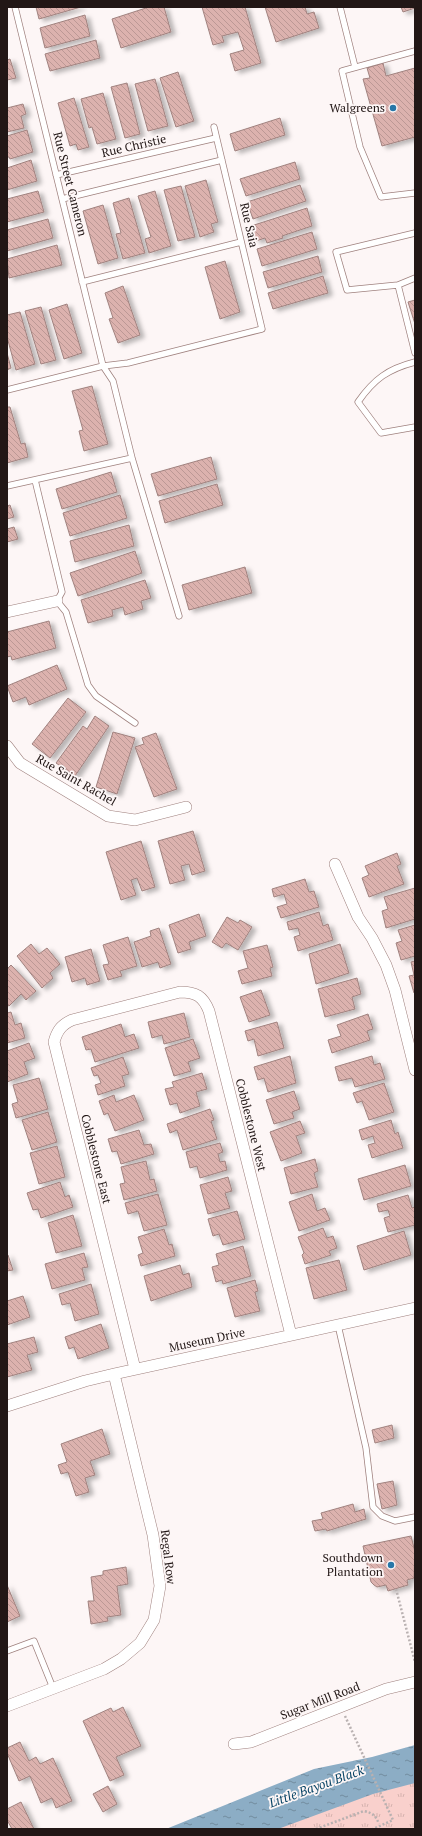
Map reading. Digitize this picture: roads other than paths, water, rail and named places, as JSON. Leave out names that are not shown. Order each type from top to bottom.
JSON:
[{"type":"street","points":[[7,612],[58,601]]},
{"type":"street","name":"Rue Saint Rachel","points":[[7,746],[20,763],[108,816],[135,820],[186,807]]},
{"type":"street","points":[[335,864],[358,916],[372,938],[386,965],[395,990],[415,1070]]},
{"type":"street","name":"Cobblestone West","points":[[129,1005],[180,992],[192,992],[205,1000],[291,1335]]},
{"type":"street","name":"Cobblestone East","points":[[129,1005],[65,1023],[56,1034],[54,1042],[135,1369]]},
{"type":"street","name":"Museum Drive","points":[[7,1406],[85,1381],[114,1374],[415,1308]]},
{"type":"street","name":"Regal Row","points":[[7,1706],[104,1669],[121,1660],[140,1643],[154,1620],[160,1586],[153,1535],[114,1374]]},
{"type":"street","name":"Sugar Mill Road","points":[[234,1744],[251,1742],[386,1689],[415,1682]]},
{"type":"lane","name":"Rue Street Cameron","points":[[15,7],[103,366],[113,381],[132,458],[179,616]]},
{"type":"lane","points":[[340,7],[355,67]]},
{"type":"lane","points":[[415,51],[342,71],[360,146],[381,197],[415,193]]},
{"type":"lane","name":"Rue Saia","points":[[103,366],[128,363],[262,329],[214,127]]},
{"type":"lane","name":"Rue Christie","points":[[56,175],[216,138]]},
{"type":"lane","points":[[62,199],[222,160]]},
{"type":"lane","points":[[415,233],[336,252],[347,290],[398,284],[415,278]]},
{"type":"lane","points":[[82,282],[241,242]]},
{"type":"lane","points":[[398,284],[415,353]]},
{"type":"lane","points":[[415,362],[394,367],[369,386],[358,402],[381,433],[415,427]]},
{"type":"lane","points":[[7,390],[103,366]]},
{"type":"lane","points":[[7,486],[132,458]]},
{"type":"lane","points":[[35,480],[62,592],[58,601],[66,612],[88,685],[96,696],[135,723]]},
{"type":"lane","points":[[338,1325],[366,1448],[373,1507],[382,1516],[395,1521],[415,1517]]},
{"type":"lane","points":[[7,1651],[34,1641],[53,1688]]},
{"type":"water","name":"Little Bayou Black","points":[[415,1745],[415,1783],[373,1794],[278,1829],[166,1829],[314,1769],[372,1757]]},
{"type":"place","name":"Walgreens","points":[[393,108]]},
{"type":"place","name":"Southdown Plantation","points":[[391,1565]]}]
